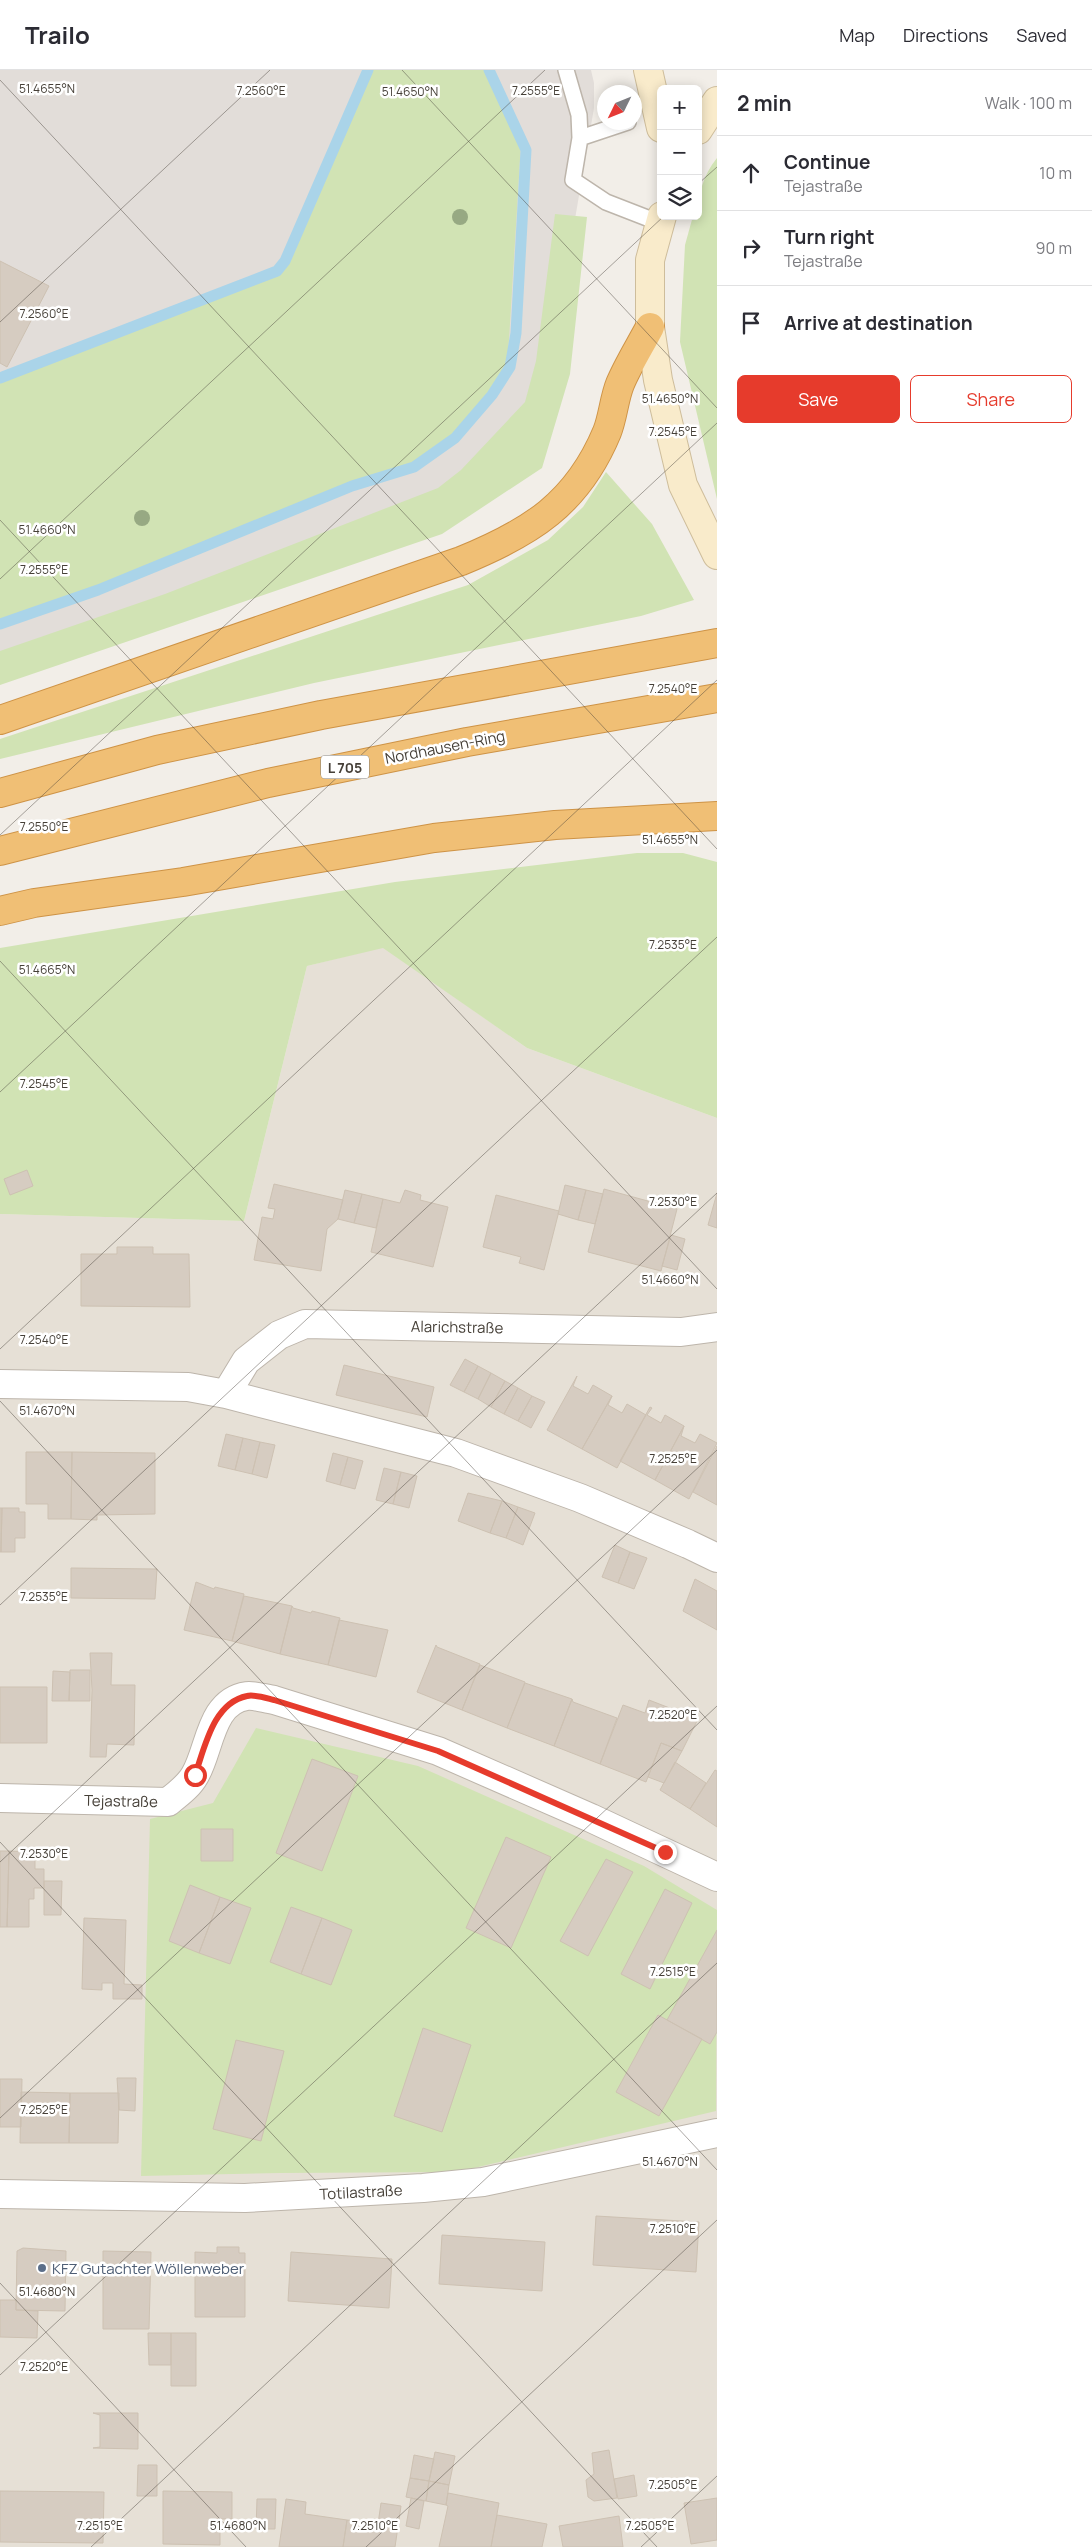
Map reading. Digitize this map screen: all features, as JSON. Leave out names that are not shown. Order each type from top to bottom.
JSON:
[{"type":"highway","points":[[0,720],[461,561],[498,546],[526,531],[552,511],[586,472],[608,431],[619,386],[650,327]]},
{"type":"highway","points":[[0,793],[157,750],[321,715],[664,651],[717,643]]},
{"type":"highway","name":"Nordhausen-Ring","points":[[0,851],[268,783],[467,742],[705,699]]},
{"type":"highway","points":[[0,911],[34,903],[184,882],[434,838],[555,825],[717,816]]},
{"type":"main road","points":[[648,70],[651,121]]},
{"type":"main road","points":[[702,124],[717,101]]},
{"type":"main road","points":[[661,220],[650,260],[650,327],[658,380],[684,485],[717,555]]},
{"type":"street","name":"Alarichstraße","points":[[226,1394],[246,1361],[279,1334],[305,1324],[681,1332],[717,1327]]},
{"type":"street","points":[[0,1384],[188,1387],[226,1394],[456,1454],[580,1498],[717,1558]]},
{"type":"street","name":"Tejastraße","points":[[0,1798],[168,1802],[195,1775],[213,1726],[226,1706],[247,1696],[274,1700],[438,1751],[600,1822],[717,1877]]},
{"type":"street","name":"Totilastraße","points":[[0,2194],[245,2198],[423,2188],[483,2182],[717,2133]]},
{"type":"lane","points":[[566,70],[579,115],[580,138],[573,180],[606,202],[657,219]]},
{"type":"lane","points":[[580,138],[604,130]]},
{"type":"shaded area","points":[[0,70],[591,70],[594,83],[594,108],[569,254],[536,394],[472,467],[432,495],[0,658]]},
{"type":"shaded area","points":[[383,947],[527,1048],[717,1118],[717,2547],[0,2547],[0,1214],[244,1221],[307,966]]},
{"type":"green space","points":[[364,70],[487,70],[521,143],[507,363],[499,382],[447,444],[411,466],[0,622],[0,375],[279,267]]},
{"type":"green space","points":[[717,158],[717,499],[680,342],[685,245],[692,220],[702,220],[702,186],[712,164]]},
{"type":"green space","points":[[555,214],[587,217],[570,374],[542,468],[442,534],[0,685],[0,651],[165,594],[438,488],[461,470],[525,402],[536,361]]},
{"type":"green space","points":[[606,472],[652,524],[694,600],[641,616],[314,683],[0,759],[0,739],[468,585],[548,540],[583,507]]},
{"type":"green space","points":[[637,853],[683,853],[717,862],[717,1118],[527,1048],[383,948],[307,966],[244,1221],[0,1214],[0,948],[395,882]]},
{"type":"green space","points":[[256,1728],[418,1766],[644,1866],[717,1910],[716,2111],[457,2172],[141,2176],[150,1819],[213,1803]]},
{"type":"building","points":[[0,261],[49,286],[7,367],[0,363]]},
{"type":"building","points":[[27,1170],[33,1186],[10,1195],[4,1179]]},
{"type":"building","points":[[274,1184],[343,1200],[338,1219],[327,1229],[321,1271],[254,1260],[262,1217],[273,1219],[275,1209],[268,1208]]},
{"type":"building","points":[[565,1185],[586,1190],[578,1220],[558,1214]]},
{"type":"building","points":[[604,1189],[677,1209],[661,1271],[588,1252]]},
{"type":"building","points":[[345,1190],[362,1194],[354,1223],[338,1219]]},
{"type":"building","points":[[405,1190],[421,1195],[420,1200],[448,1207],[433,1267],[371,1252],[383,1199],[400,1203]]},
{"type":"building","points":[[586,1190],[603,1194],[595,1224],[578,1220]]},
{"type":"building","points":[[717,1193],[717,1228],[708,1225]]},
{"type":"building","points":[[362,1194],[383,1199],[376,1228],[354,1223]]},
{"type":"building","points":[[496,1195],[559,1211],[544,1270],[519,1263],[521,1257],[483,1247]]},
{"type":"building","points":[[671,1235],[685,1239],[677,1270],[662,1266]]},
{"type":"building","points":[[117,1247],[153,1247],[153,1254],[189,1254],[190,1307],[81,1306],[81,1254],[117,1254]]},
{"type":"building","points":[[465,1359],[478,1366],[464,1392],[450,1385]]},
{"type":"building","points":[[344,1365],[434,1387],[427,1417],[336,1395]]},
{"type":"building","points":[[478,1366],[491,1373],[478,1399],[464,1392]]},
{"type":"building","points":[[491,1373],[505,1381],[491,1407],[478,1399]]},
{"type":"building","points":[[577,1376],[573,1386],[588,1394],[593,1385],[612,1396],[582,1449],[547,1430]]},
{"type":"building","points":[[505,1381],[518,1388],[504,1414],[491,1407]]},
{"type":"building","points":[[518,1388],[532,1396],[518,1421],[504,1414]]},
{"type":"building","points":[[532,1396],[545,1402],[531,1428],[518,1421]]},
{"type":"building","points":[[612,1396],[608,1405],[622,1413],[627,1404],[646,1415],[617,1468],[582,1449]]},
{"type":"building","points":[[650,1407],[652,1408],[647,1415],[661,1423],[665,1415],[684,1426],[655,1480],[620,1461]]},
{"type":"building","points":[[684,1426],[681,1436],[695,1443],[700,1434],[717,1443],[689,1499],[655,1480]]},
{"type":"building","points":[[226,1434],[243,1438],[235,1470],[218,1466]]},
{"type":"building","points":[[243,1438],[260,1442],[252,1474],[235,1470]]},
{"type":"building","points":[[260,1442],[275,1445],[267,1478],[252,1474]]},
{"type":"building","points":[[717,1446],[717,1505],[693,1492]]},
{"type":"building","points":[[26,1452],[72,1452],[71,1519],[48,1519],[48,1504],[26,1504]]},
{"type":"building","points":[[72,1452],[155,1453],[155,1514],[97,1515],[97,1520],[71,1519]]},
{"type":"building","points":[[333,1453],[348,1457],[340,1485],[326,1481]]},
{"type":"building","points":[[348,1457],[363,1461],[355,1489],[340,1485]]},
{"type":"building","points":[[384,1468],[401,1472],[393,1504],[376,1500]]},
{"type":"building","points":[[401,1472],[417,1476],[409,1508],[393,1504]]},
{"type":"building","points":[[468,1493],[502,1501],[490,1533],[458,1521]]},
{"type":"building","points":[[502,1501],[518,1507],[506,1538],[490,1533]]},
{"type":"building","points":[[518,1507],[535,1513],[523,1545],[506,1538]]},
{"type":"building","points":[[0,1508],[2,1508],[1,1552],[0,1552]]},
{"type":"building","points":[[2,1508],[19,1508],[19,1512],[25,1512],[25,1538],[15,1538],[15,1552],[1,1552]]},
{"type":"building","points":[[615,1545],[630,1552],[618,1583],[602,1577]]},
{"type":"building","points":[[630,1552],[647,1558],[634,1589],[618,1583]]},
{"type":"building","points":[[71,1568],[157,1569],[155,1599],[71,1598]]},
{"type":"building","points":[[695,1579],[717,1591],[717,1630],[683,1611]]},
{"type":"building","points":[[196,1582],[214,1589],[215,1587],[244,1594],[232,1641],[184,1630]]},
{"type":"building","points":[[244,1596],[292,1606],[280,1654],[232,1641]]},
{"type":"building","points":[[292,1606],[293,1608],[311,1613],[312,1611],[340,1618],[328,1665],[280,1654]]},
{"type":"building","points":[[339,1620],[388,1630],[376,1677],[328,1665]]},
{"type":"building","points":[[436,1645],[480,1664],[462,1710],[417,1692]]},
{"type":"building","points":[[90,1653],[112,1653],[111,1685],[135,1685],[134,1745],[107,1744],[106,1757],[90,1757],[92,1690]]},
{"type":"building","points":[[480,1665],[525,1682],[507,1728],[462,1710]]},
{"type":"building","points":[[70,1670],[90,1670],[90,1701],[69,1701]]},
{"type":"building","points":[[53,1671],[70,1672],[69,1701],[52,1701]]},
{"type":"building","points":[[525,1683],[572,1699],[554,1746],[507,1728]]},
{"type":"building","points":[[0,1687],[47,1687],[47,1743],[0,1743]]},
{"type":"building","points":[[572,1699],[573,1702],[617,1718],[600,1764],[554,1746]]},
{"type":"building","points":[[649,1700],[698,1719],[682,1751],[661,1743],[646,1782],[600,1764],[623,1705],[645,1713]]},
{"type":"building","points":[[661,1743],[682,1751],[664,1783],[648,1777]]},
{"type":"building","points":[[312,1759],[358,1776],[322,1871],[276,1853]]},
{"type":"building","points":[[675,1762],[706,1783],[690,1809],[660,1790]]},
{"type":"building","points":[[715,1770],[717,1771],[717,1827],[690,1809]]},
{"type":"building","points":[[201,1829],[233,1829],[233,1861],[201,1861]]},
{"type":"building","points":[[506,1837],[551,1857],[511,1948],[466,1928]]},
{"type":"building","points":[[0,1851],[9,1851],[7,1927],[0,1927]]},
{"type":"building","points":[[9,1851],[35,1852],[35,1869],[44,1869],[44,1888],[34,1888],[34,1899],[29,1899],[29,1927],[7,1927]]},
{"type":"building","points":[[606,1859],[633,1872],[588,1956],[560,1941]]},
{"type":"building","points":[[44,1881],[62,1881],[61,1915],[44,1915]]},
{"type":"building","points":[[190,1885],[220,1897],[199,1953],[169,1941]]},
{"type":"building","points":[[665,1889],[692,1903],[650,1989],[621,1974]]},
{"type":"building","points":[[220,1897],[251,1908],[230,1964],[199,1953]]},
{"type":"building","points":[[291,1907],[322,1918],[301,1974],[270,1962]]},
{"type":"building","points":[[84,1918],[126,1920],[124,1984],[142,1985],[142,1999],[113,1999],[113,1983],[102,1983],[102,1990],[82,1989]]},
{"type":"building","points":[[322,1918],[352,1930],[331,1985],[301,1974]]},
{"type":"building","points":[[717,1930],[717,2032],[710,2044],[667,2020]]},
{"type":"building","points":[[658,2015],[702,2039],[659,2116],[616,2092]]},
{"type":"building","points":[[423,2028],[471,2045],[442,2132],[394,2116]]},
{"type":"building","points":[[236,2040],[284,2051],[261,2141],[213,2129]]},
{"type":"building","points":[[117,2078],[136,2078],[135,2111],[119,2110]]},
{"type":"building","points":[[0,2079],[22,2079],[21,2127],[0,2127]]},
{"type":"building","points":[[21,2092],[70,2093],[69,2143],[20,2143]]},
{"type":"building","points":[[70,2093],[119,2093],[118,2143],[69,2143]]},
{"type":"building","points":[[596,2216],[699,2222],[696,2272],[593,2265]]},
{"type":"building","points":[[442,2235],[545,2242],[542,2291],[439,2284]]},
{"type":"building","points":[[217,2247],[239,2247],[239,2253],[245,2253],[245,2317],[195,2317],[195,2252],[217,2253]]},
{"type":"building","points":[[23,2248],[66,2251],[65,2311],[16,2310],[17,2251]]},
{"type":"building","points":[[103,2251],[151,2252],[149,2329],[103,2329]]},
{"type":"building","points":[[291,2252],[392,2259],[389,2308],[288,2301]]},
{"type":"building","points":[[0,2300],[16,2300],[16,2310],[38,2311],[37,2338],[0,2337]]},
{"type":"building","points":[[148,2333],[171,2333],[171,2365],[149,2365]]},
{"type":"building","points":[[171,2333],[196,2333],[196,2386],[171,2386]]},
{"type":"building","points":[[93,2413],[138,2413],[138,2449],[93,2448],[100,2447],[100,2415]]},
{"type":"building","points":[[609,2450],[617,2498],[594,2501],[588,2497],[586,2480],[594,2474],[592,2453]]},
{"type":"building","points":[[435,2452],[455,2456],[449,2485],[429,2481]]},
{"type":"building","points":[[414,2455],[434,2459],[429,2481],[410,2478]]},
{"type":"building","points":[[138,2465],[157,2465],[157,2496],[137,2496]]},
{"type":"building","points":[[634,2475],[637,2496],[618,2499],[614,2479]]},
{"type":"building","points":[[410,2478],[429,2481],[426,2501],[406,2497]]},
{"type":"building","points":[[429,2481],[449,2485],[446,2505],[426,2501]]},
{"type":"building","points":[[0,2491],[104,2492],[103,2543],[0,2542]]},
{"type":"building","points":[[163,2491],[232,2492],[232,2519],[220,2519],[220,2545],[163,2544]]},
{"type":"building","points":[[448,2493],[499,2503],[491,2547],[439,2547],[448,2506],[446,2505]]},
{"type":"building","points":[[411,2498],[424,2501],[419,2529],[406,2526]]},
{"type":"building","points":[[717,2498],[717,2540],[691,2544],[684,2503]]},
{"type":"building","points":[[257,2499],[276,2499],[275,2529],[256,2529]]},
{"type":"building","points":[[286,2499],[306,2502],[305,2514],[347,2520],[343,2547],[279,2547]]},
{"type":"building","points":[[381,2503],[401,2506],[395,2547],[343,2547],[347,2520],[378,2524]]},
{"type":"building","points":[[497,2515],[547,2524],[542,2547],[491,2547]]},
{"type":"building","points":[[619,2516],[623,2547],[563,2547],[559,2526]]},
{"type":"waterway","points":[[0,378],[277,271],[285,261],[368,70]]},
{"type":"waterway","points":[[0,624],[98,590],[352,486],[414,467],[455,438],[492,395],[510,367],[516,333],[526,150],[489,70]]},
{"type":"place","name":"KFZ Gutachter Wöllenweber","points":[[42,2268]]},
{"type":"route","points":[[195,1775],[213,1726],[226,1706],[247,1696],[274,1700],[438,1751],[548,1798],[665,1852]]}]
